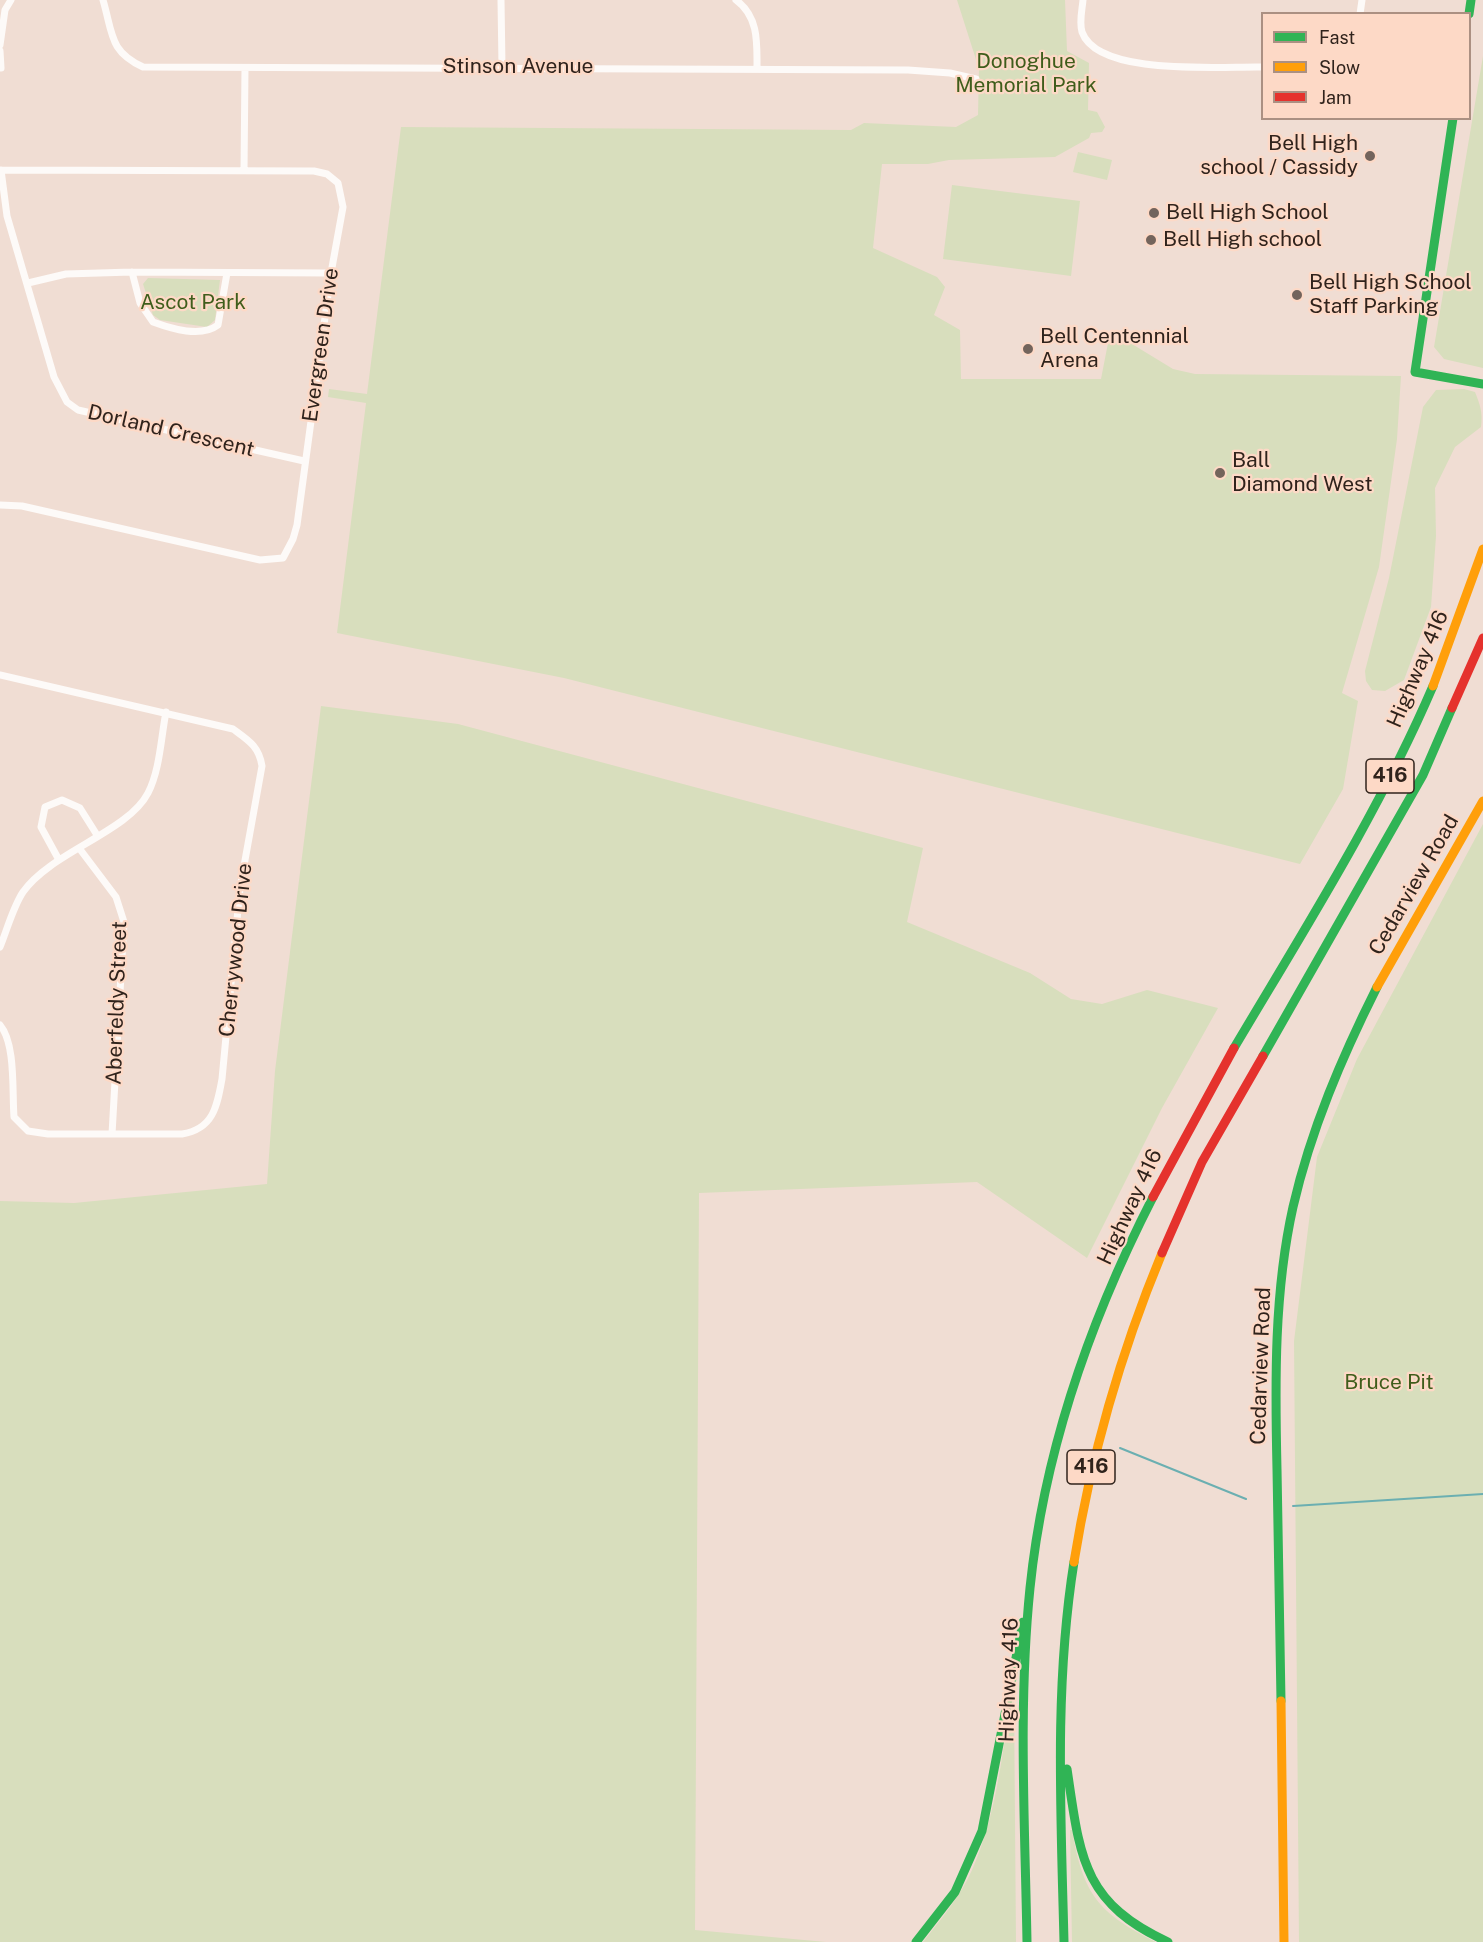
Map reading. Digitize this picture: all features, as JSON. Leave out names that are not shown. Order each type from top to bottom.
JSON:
[{"type":"main road","points":[[1453,120],[1415,372],[1483,384]]},
{"type":"main road","name":"Highway 416","points":[[1027,1942],[1025,1712],[1030,1588],[1043,1514],[1075,1385],[1101,1313],[1129,1247],[1183,1137],[1323,896],[1403,751],[1451,640],[1483,549]]},
{"type":"main road","name":"416","points":[[1064,1942],[1060,1718],[1064,1644],[1088,1476],[1126,1348],[1171,1227],[1202,1162],[1423,775],[1483,638]]},
{"type":"main road","name":"Cedarview Road","points":[[1284,1942],[1278,1523],[1274,1410],[1276,1326],[1289,1227],[1314,1130],[1349,1041],[1398,948],[1483,801]]},
{"type":"main road","points":[[916,1942],[955,1892],[982,1831],[1030,1588]]},
{"type":"main road","points":[[1060,1718],[1081,1856],[1090,1876],[1103,1898],[1116,1911],[1168,1942]]},
{"type":"street","points":[[0,45],[5,10],[10,0]]},
{"type":"street","name":"Stinson Avenue","points":[[102,0],[117,48],[123,57],[143,67],[502,66],[908,70],[950,73],[975,79]]},
{"type":"street","points":[[501,0],[502,66]]},
{"type":"street","points":[[735,0],[750,16],[758,32],[757,69]]},
{"type":"street","points":[[1083,0],[1080,21],[1088,43],[1114,59],[1136,65],[1261,67]]},
{"type":"street","points":[[0,51],[2,68]]},
{"type":"street","points":[[244,171],[245,68]]},
{"type":"street","name":"Evergreen Drive","points":[[0,170],[314,171],[327,174],[338,183],[344,207],[331,273],[297,525],[283,558],[260,560],[22,506],[0,505]]},
{"type":"street","name":"Dorland Crescent","points":[[0,170],[7,216],[54,377],[67,402],[78,410],[304,461]]},
{"type":"street","points":[[132,272],[140,303],[153,322],[201,333],[210,331],[218,325],[227,273]]},
{"type":"street","points":[[28,283],[66,274],[331,273]]},
{"type":"street","name":"Cherrywood Drive","points":[[0,675],[233,729],[254,744],[260,753],[261,778],[240,888],[230,967],[222,1079],[214,1115],[194,1132],[48,1134],[28,1131],[14,1117],[11,1059],[7,1035],[0,1025]]},
{"type":"street","points":[[0,947],[23,892],[59,860],[123,820],[147,795],[152,783],[166,712]]},
{"type":"street","points":[[59,860],[41,827],[45,807],[62,800],[80,808],[97,835]]},
{"type":"street","name":"Aberfeldy Street","points":[[79,848],[116,897],[124,922],[112,1134]]},
{"type":"green space","name":"Donoghue Memorial Park","points":[[957,0],[1065,0],[1067,51],[1089,63],[1088,110],[1097,112],[1105,127],[1102,132],[1091,133],[1089,138],[1055,157],[949,160],[928,164],[882,164],[873,248],[937,277],[945,287],[934,315],[960,330],[961,379],[1101,379],[1108,343],[1132,344],[1173,369],[1195,374],[1401,376],[1397,439],[1379,567],[1342,693],[1358,701],[1343,789],[1300,864],[564,678],[337,633],[366,403],[328,397],[329,389],[367,394],[401,127],[851,130],[864,123],[956,127],[978,115],[979,69]]},
{"type":"green space","points":[[1483,56],[1483,368],[1444,359],[1434,347]]},
{"type":"green space","points":[[1078,152],[1112,160],[1107,180],[1073,172]]},
{"type":"green space","points":[[952,185],[1080,201],[1071,276],[943,259]]},
{"type":"green space","name":"Ascot Park","points":[[148,278],[220,280],[215,320],[207,327],[160,320],[153,315],[143,284]]},
{"type":"green space","points":[[1464,389],[1475,392],[1481,409],[1481,427],[1455,447],[1435,488],[1436,536],[1431,607],[1404,680],[1385,691],[1372,690],[1366,681],[1365,671],[1389,578],[1423,407],[1436,390]]},
{"type":"green space","points":[[321,706],[458,724],[923,848],[907,922],[1030,973],[1071,999],[1102,1004],[1147,990],[1218,1008],[1162,1108],[1087,1258],[977,1182],[699,1193],[695,1930],[826,1942],[0,1942],[0,1201],[74,1203],[267,1184],[275,1071]]},
{"type":"green space","name":"Bruce Pit","points":[[1483,824],[1483,1942],[1299,1942],[1294,1341],[1317,1157],[1357,1059]]},
{"type":"green space","points":[[1011,1699],[1014,1700],[1016,1942],[923,1942],[962,1889],[980,1849],[993,1807]]},
{"type":"green space","points":[[1070,1830],[1072,1830],[1076,1852],[1088,1886],[1096,1899],[1120,1921],[1156,1942],[1072,1942]]},
{"type":"waterway","points":[[1120,1448],[1246,1499]]},
{"type":"waterway","points":[[1293,1506],[1483,1494]]},
{"type":"traffic: fast","points":[[1469,12],[1471,0]]},
{"type":"traffic: fast","points":[[1453,120],[1415,372],[1483,384]]},
{"type":"traffic: fast","points":[[1234,1048],[1365,825],[1433,686]]},
{"type":"traffic: fast","points":[[1263,1056],[1423,775],[1452,708]]},
{"type":"traffic: fast","points":[[1281,1701],[1276,1403],[1277,1337],[1282,1272],[1293,1207],[1318,1122],[1340,1067],[1377,987]]},
{"type":"traffic: fast","points":[[1027,1942],[1023,1765],[1024,1676],[1030,1588],[1037,1537],[1046,1487],[1074,1387],[1110,1290],[1153,1197]]},
{"type":"traffic: fast","points":[[1064,1942],[1061,1704],[1074,1562]]},
{"type":"traffic: fast","points":[[916,1942],[955,1892],[982,1831],[1023,1622]]},
{"type":"traffic: fast","points":[[1067,1769],[1082,1851],[1090,1873],[1101,1892],[1117,1910],[1139,1927],[1168,1942]]},
{"type":"traffic: slow","points":[[1433,686],[1483,549]]},
{"type":"traffic: slow","points":[[1377,987],[1483,801]]},
{"type":"traffic: slow","points":[[1074,1562],[1089,1483],[1109,1405],[1133,1328],[1162,1253]]},
{"type":"traffic: slow","points":[[1281,1701],[1284,1942]]},
{"type":"traffic: jam","points":[[1452,708],[1483,638]]},
{"type":"traffic: jam","points":[[1153,1197],[1234,1048]]},
{"type":"traffic: jam","points":[[1162,1253],[1202,1162],[1263,1056]]},
{"type":"place","name":"Bell High school / Cassidy","points":[[1370,156]]},
{"type":"place","name":"Bell High School","points":[[1154,213]]},
{"type":"place","name":"Bell High school","points":[[1151,240]]},
{"type":"place","name":"Bell High School Staff Parking","points":[[1297,295]]},
{"type":"place","name":"Bell Centennial Arena","points":[[1028,349]]},
{"type":"place","name":"Ball Diamond West","points":[[1220,473]]}]
